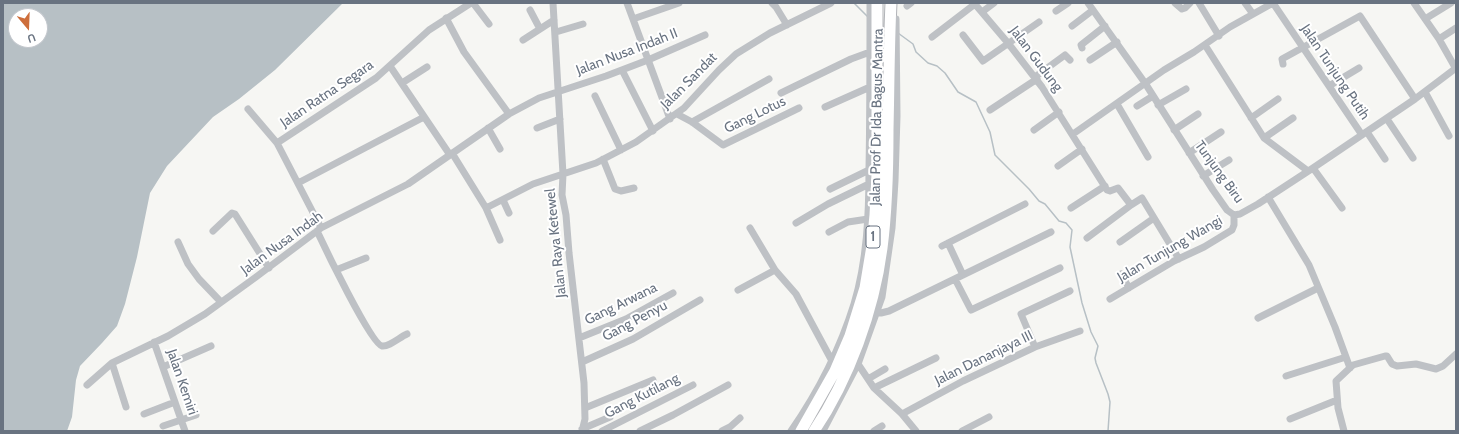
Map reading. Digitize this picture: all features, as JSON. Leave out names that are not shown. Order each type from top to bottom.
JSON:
[{"type":"highway","name":"Jalan Prof Dr Ida Bagus Mantra","points":[[878,173],[893,33],[891,3]]},
{"type":"highway","name":"Jalan Prof Dr Ida Bagus Mantra","points":[[814,431],[829,406],[851,362],[864,329],[868,306],[882,250],[885,224],[878,173],[874,28],[875,9]]},
{"type":"highway","name":"Jalan Prof Dr Ida Bagus Mantra","points":[[801,431],[835,371],[850,336],[868,306]]},
{"type":"street","name":"Jalan Ratna Segara","points":[[277,143],[370,82],[390,66],[405,50],[429,30],[472,3]]},
{"type":"street","points":[[472,3],[489,24]]},
{"type":"street","name":"Jalan Raya Ketewel","points":[[553,3],[556,32],[563,174],[562,195],[566,215],[582,362],[585,408],[585,419],[582,430]]},
{"type":"street","points":[[627,3],[670,119]]},
{"type":"street","points":[[633,19],[679,3]]},
{"type":"street","points":[[772,3],[787,25]]},
{"type":"street","name":"Jalan Sandat","points":[[486,208],[533,184],[603,159],[653,131],[677,114],[692,100],[727,61],[736,54],[770,33],[831,3]]},
{"type":"street","points":[[870,3],[875,9]]},
{"type":"street","points":[[893,18],[896,3]]},
{"type":"street","points":[[982,12],[994,3]]},
{"type":"street","points":[[1056,11],[1068,3]]},
{"type":"street","name":"Tunjung Biru","points":[[1088,3],[1145,83],[1203,176],[1227,210],[1234,215],[1243,213],[1268,198],[1415,100],[1456,68]]},
{"type":"street","points":[[1175,3],[1182,9],[1190,3]]},
{"type":"street","points":[[1199,3],[1218,36]]},
{"type":"street","points":[[1245,3],[1253,14]]},
{"type":"street","points":[[1073,134],[1164,70],[1273,3]]},
{"type":"street","name":"Jalan Tunjung Putih","points":[[1273,3],[1329,86],[1364,134],[1385,159]]},
{"type":"street","points":[[1416,3],[1456,68]]},
{"type":"street","points":[[1425,19],[1451,3]]},
{"type":"street","points":[[932,37],[975,4]]},
{"type":"street","name":"Jalan Gudung","points":[[975,4],[1008,42],[1036,78],[1105,186]]},
{"type":"street","points":[[530,10],[540,29]]},
{"type":"street","points":[[1072,26],[1093,10]]},
{"type":"street","points":[[1283,64],[1282,59],[1360,16],[1415,100]]},
{"type":"street","points":[[446,18],[464,52],[509,114]]},
{"type":"street","points":[[523,40],[554,20]]},
{"type":"street","points":[[963,35],[983,61],[1008,42],[1039,22]]},
{"type":"street","points":[[556,32],[583,24]]},
{"type":"street","points":[[1082,48],[1081,45],[1105,26]]},
{"type":"street","points":[[796,223],[828,204],[869,184],[878,173],[870,87],[870,52],[874,28]]},
{"type":"street","points":[[1439,39],[1456,28]]},
{"type":"street","points":[[823,431],[858,364],[868,306],[892,228],[897,116],[893,33]]},
{"type":"street","name":"Jalan Nusa Indah II","points":[[558,91],[648,60],[705,34]]},
{"type":"street","points":[[1090,60],[1117,42]]},
{"type":"street","points":[[1205,45],[1264,138],[1311,169],[1342,208]]},
{"type":"street","points":[[781,93],[851,59],[870,52]]},
{"type":"street","points":[[990,110],[1036,78],[1065,55],[1070,60]]},
{"type":"street","points":[[390,66],[451,154],[486,208],[500,240]]},
{"type":"street","points":[[402,83],[427,67]]},
{"type":"street","points":[[1329,86],[1359,68]]},
{"type":"street","points":[[622,70],[653,131]]},
{"type":"street","points":[[677,114],[692,122],[769,79]]},
{"type":"street","points":[[825,107],[870,87]]},
{"type":"street","points":[[1158,105],[1186,89]]},
{"type":"street","name":"Jalan Nusa Indah","points":[[87,385],[112,363],[168,336],[221,302],[319,230],[408,184],[509,114],[539,98],[558,91]]},
{"type":"street","points":[[1425,92],[1449,136]]},
{"type":"street","points":[[595,96],[621,150]]},
{"type":"street","points":[[1137,106],[1153,96]]},
{"type":"street","points":[[1251,118],[1278,99]]},
{"type":"street","points":[[1117,104],[1148,157]]},
{"type":"street","name":"Gang Lotus","points":[[692,122],[723,145],[799,108]]},
{"type":"street","points":[[248,109],[277,143],[298,183],[336,270],[357,311],[374,338],[379,345],[383,346],[407,334]]},
{"type":"street","points":[[1034,130],[1059,112]]},
{"type":"street","points":[[1174,130],[1198,114]]},
{"type":"street","points":[[298,183],[424,117]]},
{"type":"street","points":[[1264,138],[1292,118]]},
{"type":"street","points":[[537,128],[560,119]]},
{"type":"street","points":[[1386,119],[1412,158]]},
{"type":"street","points":[[488,128],[500,149]]},
{"type":"street","points":[[1189,153],[1221,132]]},
{"type":"street","points":[[1058,166],[1082,149]]},
{"type":"street","points":[[603,159],[615,189],[621,191],[634,188]]},
{"type":"street","points":[[1203,176],[1229,160]]},
{"type":"street","points":[[830,189],[878,173]]},
{"type":"street","points":[[791,431],[801,417],[840,344],[868,306],[862,268],[868,219],[869,184]]},
{"type":"street","points":[[1071,208],[1105,186],[1110,191],[1118,188],[1131,204]]},
{"type":"street","points":[[1087,238],[1131,204],[1142,198],[1179,259]]},
{"type":"street","points":[[1268,198],[1309,265],[1335,327],[1350,368]]},
{"type":"street","points":[[503,200],[509,213]]},
{"type":"street","points":[[963,275],[945,244],[1025,204]]},
{"type":"street","points":[[213,231],[232,213],[235,214],[269,268]]},
{"type":"street","name":"Jalan Tunjung Wangi","points":[[1110,299],[1232,230],[1234,226],[1234,215]]},
{"type":"street","points":[[1120,242],[1154,218]]},
{"type":"street","points":[[829,232],[848,222],[868,219]]},
{"type":"street","points":[[750,228],[775,270],[796,294],[832,361]]},
{"type":"street","points":[[868,306],[881,313],[889,311],[1051,232]]},
{"type":"street","points":[[178,242],[188,264],[199,279],[221,302]]},
{"type":"street","points":[[336,270],[366,258]]},
{"type":"street","points":[[955,279],[971,310],[1060,268]]},
{"type":"street","points":[[738,290],[775,270]]},
{"type":"street","points":[[1121,274],[1129,288]]},
{"type":"street","points":[[1258,318],[1318,288]]},
{"type":"street","points":[[1035,347],[1021,314],[1070,291]]},
{"type":"street","name":"Gang Arwana","points":[[579,338],[626,320],[673,292]]},
{"type":"street","name":"Gang Penyu","points":[[582,362],[633,339],[700,300]]},
{"type":"street","name":"Jalan Dananjaya III","points":[[902,414],[1035,347],[1080,331]]},
{"type":"street","name":"Jalan Kemiri","points":[[154,342],[185,431]]},
{"type":"street","points":[[163,367],[211,346]]},
{"type":"street","points":[[1344,431],[1337,400],[1336,381],[1350,368],[1356,364],[1387,356],[1392,364],[1397,366],[1416,364],[1436,369],[1441,368],[1456,354]]},
{"type":"street","points":[[1286,376],[1346,357]]},
{"type":"street","points":[[874,388],[936,358]]},
{"type":"street","points":[[112,363],[126,407]]},
{"type":"street","points":[[858,364],[874,388],[902,414],[916,431]]},
{"type":"street","points":[[868,379],[885,369]]},
{"type":"street","points":[[585,408],[654,380]]},
{"type":"street","name":"Gang Kutilang","points":[[602,431],[694,385]]},
{"type":"street","points":[[640,431],[728,385]]},
{"type":"street","points":[[1290,419],[1337,400]]},
{"type":"street","points":[[144,414],[175,402]]},
{"type":"street","points":[[163,426],[196,415]]},
{"type":"street","points":[[962,431],[989,416]]},
{"type":"street","points":[[582,430],[610,417]]},
{"type":"street","points":[[722,431],[740,418]]},
{"type":"street","points":[[874,431],[882,426]]},
{"type":"shaded area","points":[[3,3],[343,3],[275,70],[239,99],[213,117],[167,166],[150,193],[137,257],[125,304],[117,326],[80,366],[76,380],[72,417],[67,431],[3,431]]},
{"type":"waterway","points":[[854,3],[867,16]]},
{"type":"waterway","points":[[898,33],[913,44],[916,52],[928,63],[937,66],[945,73],[958,92],[976,102],[990,132],[995,155],[1039,201],[1045,204],[1059,221],[1066,223],[1072,230],[1070,247],[1082,303],[1091,332],[1098,346],[1095,358],[1096,363],[1110,402],[1108,431]]}]
